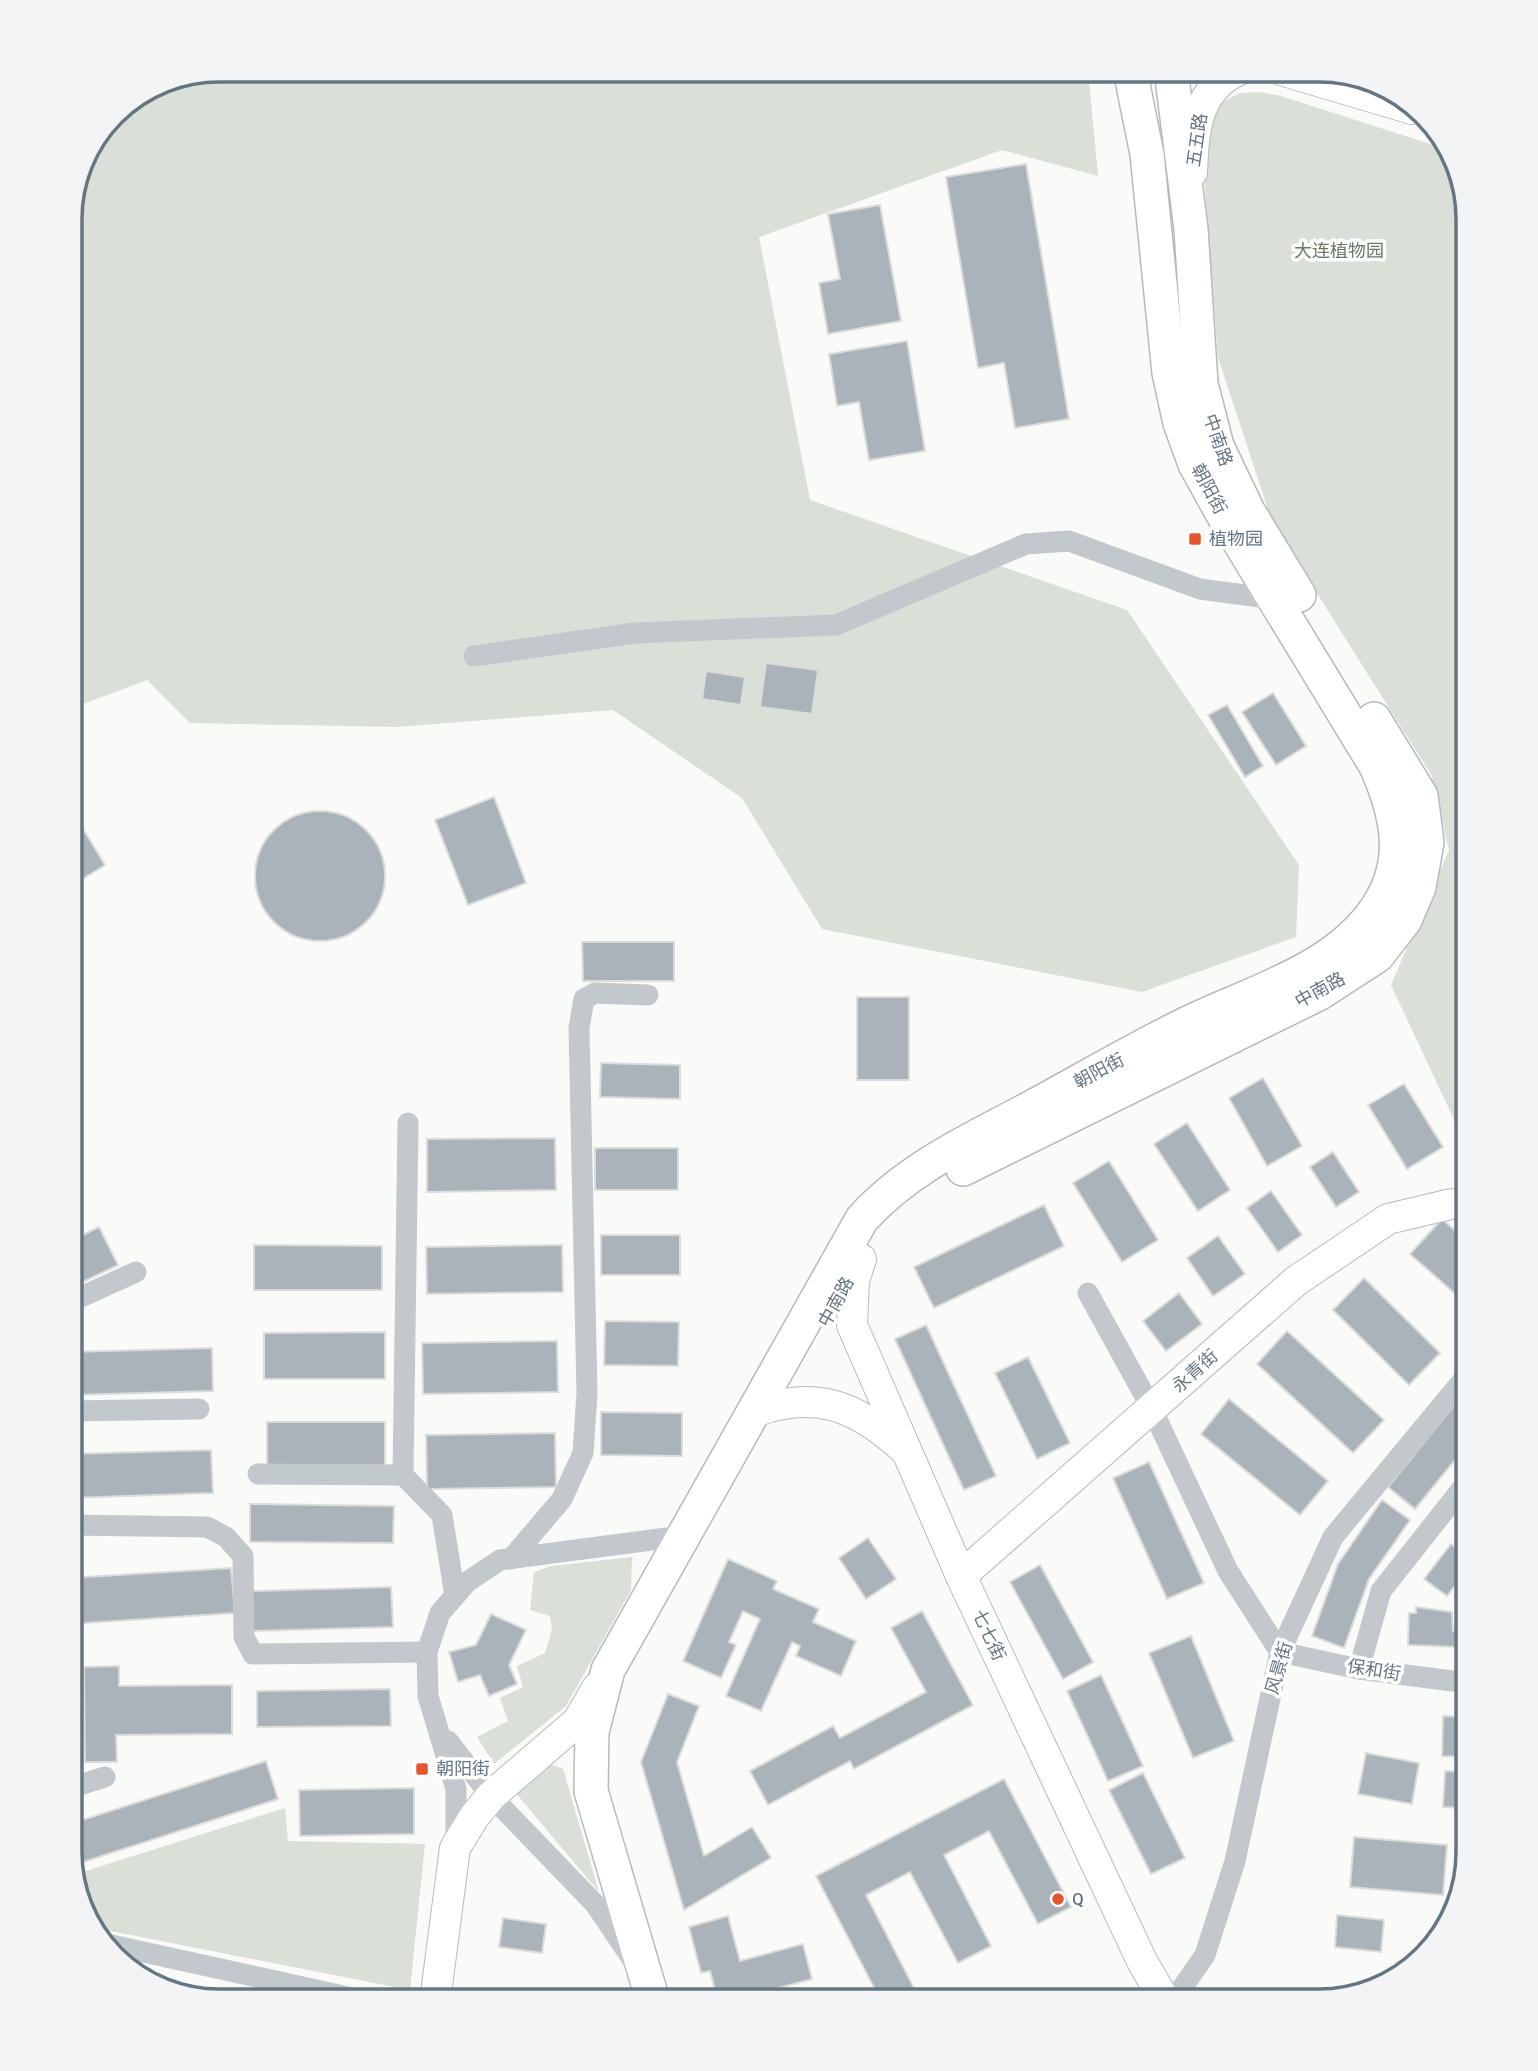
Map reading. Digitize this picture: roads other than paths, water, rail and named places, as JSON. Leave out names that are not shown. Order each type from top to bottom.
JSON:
[{"type":"main road","points":[[1133,83],[1147,154]]},
{"type":"main road","points":[[1147,154],[1148,83]]},
{"type":"main road","name":"中南路","points":[[608,1670],[637,1650],[765,1408],[873,1238],[899,1208],[928,1189],[1320,993],[1377,956],[1405,920],[1419,887],[1427,842],[1421,796],[1248,511],[1217,446],[1200,384],[1191,229],[1173,83]]},
{"type":"main road","name":"五五路","points":[[1191,229],[1197,120],[1203,99],[1218,83]]},
{"type":"main road","points":[[1327,83],[1390,102]]},
{"type":"main road","name":"朝阳街","points":[[649,1988],[591,1791],[592,1732],[608,1670],[682,1536],[765,1408],[862,1219],[904,1178],[1184,1025],[1289,978],[1322,958],[1371,916],[1387,890],[1395,860],[1396,824],[1392,804],[1376,766],[1195,464],[1180,423],[1169,373],[1147,154]]},
{"type":"main road","name":"永青街","points":[[961,1577],[1296,1281],[1388,1219],[1456,1209]]},
{"type":"main road","name":"七七街","points":[[861,1259],[854,1281],[852,1325],[961,1577],[1142,1961],[1159,1989]]},
{"type":"main road","points":[[765,1408],[814,1401],[843,1407],[885,1432],[907,1452]]},
{"type":"main road","points":[[437,1988],[456,1848],[474,1817],[491,1796],[578,1721],[608,1670]]},
{"type":"street","points":[[474,656],[635,633],[836,625],[1026,544],[1069,541],[1200,589],[1275,599]]},
{"type":"street","points":[[511,1559],[562,1499],[583,1453],[587,1393],[579,1028],[584,999],[595,993],[648,995]]},
{"type":"street","points":[[408,1123],[403,1475],[442,1515],[455,1596]]},
{"type":"street","points":[[82,1296],[136,1272]]},
{"type":"street","points":[[1088,1293],[1152,1409],[1228,1571],[1280,1652]]},
{"type":"street","name":"风景街","points":[[1181,1989],[1205,1955],[1236,1861],[1280,1652],[1333,1537],[1456,1388]]},
{"type":"street","points":[[82,1411],[199,1409]]},
{"type":"street","points":[[258,1474],[403,1475]]},
{"type":"street","points":[[1359,1669],[1381,1591],[1456,1496]]},
{"type":"street","points":[[82,1525],[207,1527],[226,1537],[243,1556],[244,1637],[253,1654],[427,1652]]},
{"type":"street","points":[[456,1848],[457,1789],[428,1696],[427,1652],[440,1613],[467,1583],[500,1560],[682,1536]]},
{"type":"street","name":"保和街","points":[[1280,1652],[1359,1669],[1456,1681]]},
{"type":"street","points":[[441,1731],[491,1796],[596,1904],[648,1988]]},
{"type":"street","points":[[82,1784],[105,1777]]},
{"type":"street","points":[[121,1947],[307,1988]]},
{"type":"place","name":"植物园","points":[[1195,539]]},
{"type":"place","name":"朝阳街","points":[[422,1769]]},
{"type":"place","name":"Q","points":[[1058,1899]]},
{"type":"park label","name":"大连植物园","points":[[1339,251]]}]
